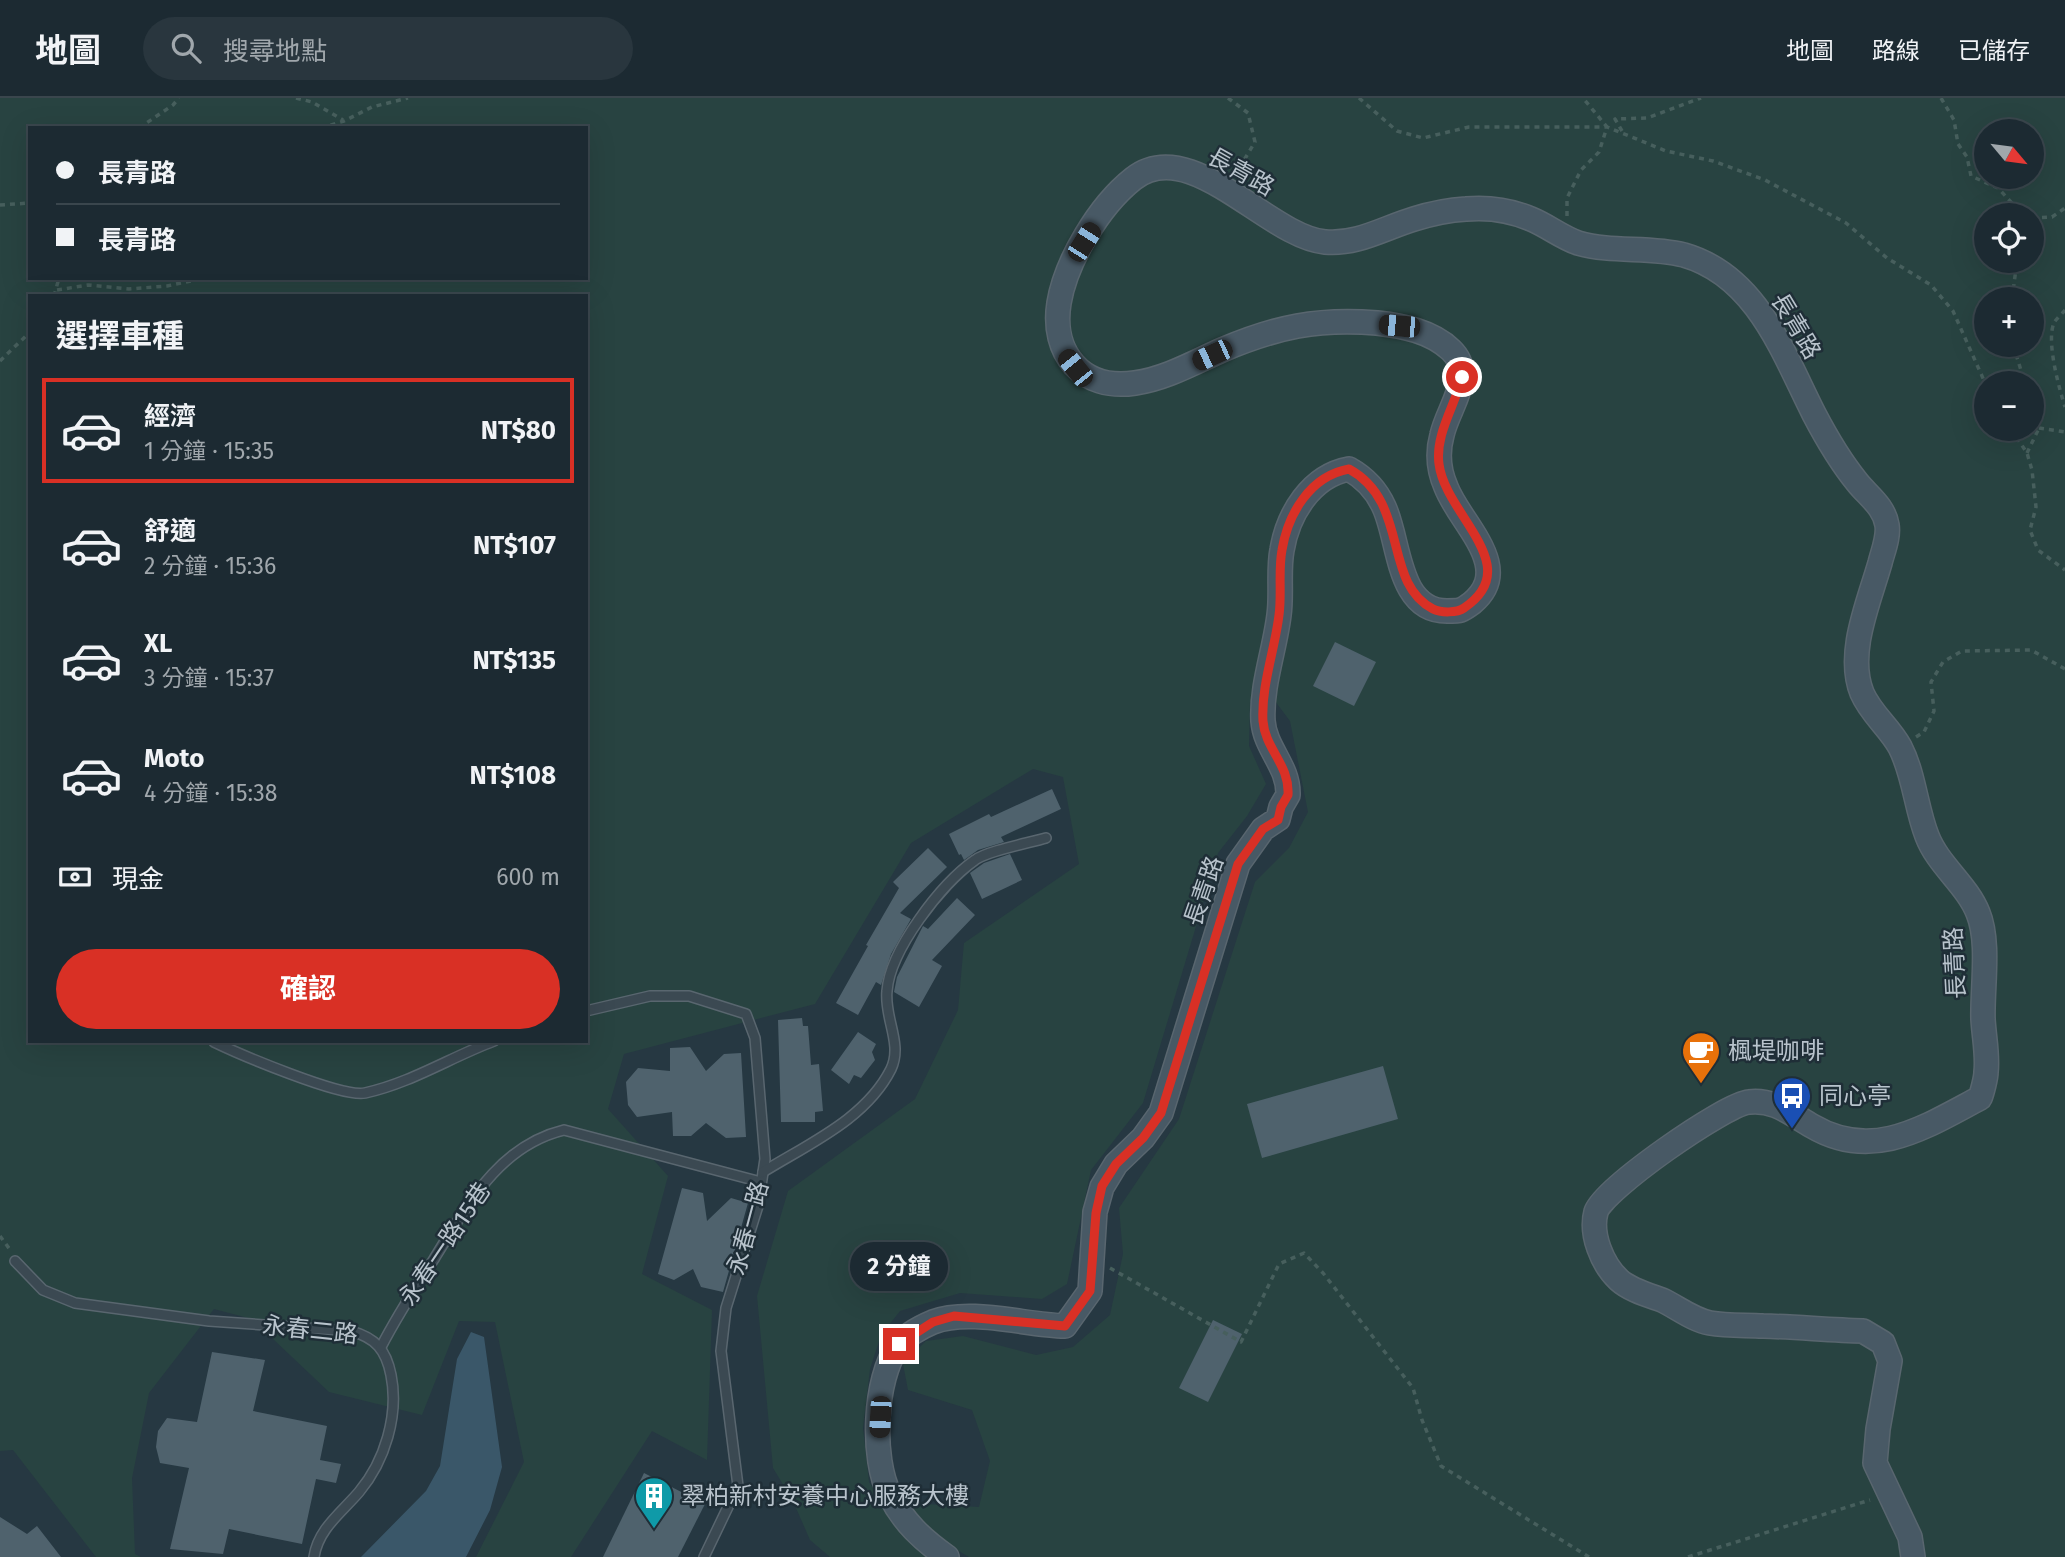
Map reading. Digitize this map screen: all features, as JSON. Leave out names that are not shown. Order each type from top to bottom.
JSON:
[{"type":"street","name":"長青路","points":[[947,1557],[906,1523],[888,1493],[881,1469],[878,1441],[881,1393],[888,1364],[899,1344],[915,1332],[954,1316],[1065,1326],[1090,1291],[1096,1213],[1102,1186],[1116,1164],[1143,1138],[1161,1113],[1238,864],[1263,829],[1278,820],[1288,795],[1285,770],[1265,738],[1263,697],[1279,616],[1281,552],[1292,517],[1306,494],[1323,478],[1349,469],[1366,478],[1384,505],[1404,576],[1420,602],[1438,612],[1460,611],[1479,597],[1490,569],[1487,555],[1446,488],[1439,465],[1440,442],[1458,396],[1462,377],[1461,364],[1457,355],[1422,332],[1399,326],[1322,321],[1278,330],[1140,383],[1103,382],[1075,368],[1059,339],[1057,318],[1063,284],[1074,258],[1105,209],[1130,181],[1146,170],[1172,168],[1202,177],[1228,190],[1288,229],[1307,238],[1329,243],[1370,237],[1410,220],[1464,209],[1501,209],[1533,219],[1567,239],[1609,249],[1641,249],[1682,255],[1713,267],[1733,280],[1756,307],[1786,353],[1832,446],[1884,515],[1888,531],[1857,653],[1857,682],[1870,709],[1900,748],[1929,844],[1977,908],[1983,931],[1986,1075],[1980,1098],[1895,1140],[1860,1141],[1849,1141],[1815,1128],[1782,1107],[1765,1102],[1747,1102],[1727,1109],[1689,1133],[1620,1186],[1597,1209],[1594,1227],[1607,1265],[1620,1281],[1707,1323],[1863,1331],[1883,1343],[1890,1361],[1875,1463],[1892,1493],[1910,1536],[1913,1557]]},
{"type":"lane","points":[[762,1177],[848,1119],[867,1103],[892,1068],[897,1049],[887,1012],[887,989],[896,956],[920,918],[976,859],[1046,838]]},
{"type":"lane","name":"永春一路","points":[[588,1011],[650,996],[689,996],[746,1014],[755,1038],[763,1119],[762,1177],[758,1206],[726,1308],[721,1351],[738,1486],[704,1557]]},
{"type":"lane","points":[[216,1043],[313,1081],[362,1094],[411,1078],[490,1043]]},
{"type":"lane","name":"永春一路15巷","points":[[381,1347],[397,1316],[477,1189],[509,1159],[542,1135],[564,1130],[762,1177]]},
{"type":"lane","name":"永春二路","points":[[15,1261],[43,1290],[75,1303],[141,1314],[209,1321],[351,1331],[368,1336],[381,1347],[388,1362],[392,1382],[391,1420],[382,1457],[361,1490],[322,1533],[314,1557]]},
{"type":"path","points":[[142,126],[179,98]]},
{"type":"path","points":[[296,98],[312,102],[344,121]]},
{"type":"path","points":[[328,126],[372,107],[408,98]]},
{"type":"path","points":[[1228,98],[1248,113],[1255,142],[1228,190]]},
{"type":"path","points":[[1359,98],[1397,131],[1423,138],[1469,127],[1607,127],[1666,151],[1713,161],[1765,180],[1846,223],[1886,258],[1931,285],[1953,311],[1980,371]]},
{"type":"path","points":[[1583,98],[1607,127]]},
{"type":"path","points":[[1622,131],[1615,119],[1647,118],[1701,98]]},
{"type":"path","points":[[1941,98],[1954,120],[1958,144],[1967,157],[1971,176],[1998,188],[2012,203]]},
{"type":"path","points":[[1567,239],[1567,198],[1581,170],[1599,152],[1607,127]]},
{"type":"path","points":[[0,205],[28,203]]},
{"type":"path","points":[[2044,217],[2052,217],[2065,208]]},
{"type":"path","points":[[55,294],[59,280]]},
{"type":"path","points":[[57,290],[88,285],[129,289],[167,286],[196,280]]},
{"type":"path","points":[[2065,310],[2054,323],[2051,338],[2059,390],[2065,407]]},
{"type":"path","points":[[0,361],[28,334]]},
{"type":"path","points":[[2044,429],[2065,432]]},
{"type":"path","points":[[2019,441],[2027,453],[2032,470],[2036,508],[2030,530],[2038,550],[2065,570]]},
{"type":"path","points":[[2027,453],[2033,441]]},
{"type":"path","points":[[1900,748],[1924,732],[1934,711],[1931,682],[1943,662],[1962,651],[2031,650],[2065,669]]},
{"type":"path","points":[[1093,1258],[1241,1342],[1279,1264],[1304,1253],[1324,1273],[1413,1388],[1441,1466],[1589,1557]]},
{"type":"path","points":[[1689,1557],[1892,1493]]},
{"type":"green space","points":[[0,98],[2065,98],[2065,1557],[969,1557],[924,1531],[907,1503],[979,1507],[990,1461],[972,1410],[908,1390],[903,1364],[926,1341],[963,1336],[1036,1355],[1073,1347],[1110,1315],[1123,1254],[1119,1208],[1179,1119],[1255,882],[1289,848],[1308,812],[1290,721],[1275,701],[1250,702],[1249,746],[1266,784],[1247,816],[1218,853],[1143,1103],[1091,1170],[1067,1284],[1042,1299],[960,1293],[900,1311],[881,1335],[870,1369],[863,1428],[869,1482],[895,1522],[926,1557],[830,1557],[810,1540],[793,1501],[773,1468],[757,1296],[788,1191],[915,1099],[958,1010],[964,943],[1079,864],[1063,777],[1033,769],[911,843],[815,1004],[624,1054],[608,1109],[668,1176],[642,1274],[712,1310],[707,1460],[652,1431],[571,1557],[476,1557],[524,1462],[495,1322],[459,1321],[422,1415],[329,1392],[252,1319],[214,1309],[149,1393],[132,1478],[135,1554],[141,1557],[96,1557],[13,1450],[0,1451]]},
{"type":"water","points":[[471,1332],[484,1337],[502,1467],[490,1510],[466,1557],[361,1557],[426,1491],[440,1466],[457,1359]]},
{"type":"building","points":[[1335,642],[1376,662],[1354,706],[1313,686]]},
{"type":"building","points":[[1052,789],[1061,809],[1001,837],[1004,842],[978,850],[964,860],[961,854],[959,855],[949,834],[989,814],[991,817]]},
{"type":"building","points":[[928,848],[947,867],[900,913],[911,919],[891,954],[881,985],[876,982],[858,1015],[836,1003],[899,888],[893,882]]},
{"type":"building","points":[[1010,854],[1022,880],[982,899],[970,873],[984,863]]},
{"type":"building","points":[[957,898],[975,915],[932,960],[942,966],[919,1007],[894,992],[897,977],[923,926],[928,929]]},
{"type":"building","points":[[802,1018],[803,1026],[808,1026],[811,1065],[819,1064],[823,1111],[815,1112],[815,1122],[781,1122],[778,1020]]},
{"type":"building","points":[[858,1032],[876,1044],[872,1052],[875,1060],[861,1078],[854,1075],[849,1084],[831,1070]]},
{"type":"building","points":[[690,1047],[706,1071],[724,1054],[741,1053],[746,1137],[726,1138],[706,1123],[691,1136],[673,1136],[672,1112],[637,1117],[628,1105],[626,1082],[638,1068],[670,1071],[670,1048]]},
{"type":"building","points":[[1383,1066],[1398,1119],[1262,1158],[1247,1104]]},
{"type":"building","points":[[682,1188],[703,1193],[707,1221],[731,1198],[748,1203],[723,1292],[701,1287],[693,1269],[674,1280],[658,1274]]},
{"type":"building","points":[[1213,1320],[1242,1334],[1208,1402],[1179,1388]]},
{"type":"building","points":[[212,1352],[265,1360],[253,1411],[327,1426],[320,1460],[341,1464],[336,1483],[316,1479],[302,1544],[229,1529],[223,1554],[170,1549],[189,1468],[160,1463],[156,1447],[158,1431],[167,1418],[197,1422]]},
{"type":"building","name":"翠柏新村安養中心服務大樓","points":[[644,1473],[705,1504],[678,1557],[603,1557]]},
{"type":"building","points":[[0,1517],[27,1534],[37,1526],[61,1557],[0,1557]]},
{"type":"place","name":"楓堤咖啡","points":[[1701,1085]]},
{"type":"place","name":"同心亭","points":[[1792,1130]]},
{"type":"place","name":"翠柏新村安養中心服務大樓","points":[[654,1530]]},
{"type":"route","points":[[899,1344],[933,1322],[954,1316],[1065,1326],[1090,1291],[1096,1213],[1102,1186],[1116,1164],[1143,1138],[1161,1113],[1238,864],[1263,829],[1278,820],[1288,795],[1289,782],[1285,770],[1265,738],[1263,697],[1268,683],[1279,616],[1281,552],[1292,517],[1306,494],[1323,478],[1349,469],[1366,478],[1384,505],[1404,576],[1420,602],[1438,612],[1460,611],[1479,597],[1490,569],[1487,555],[1446,488],[1439,465],[1440,442],[1458,396],[1462,377]]}]
